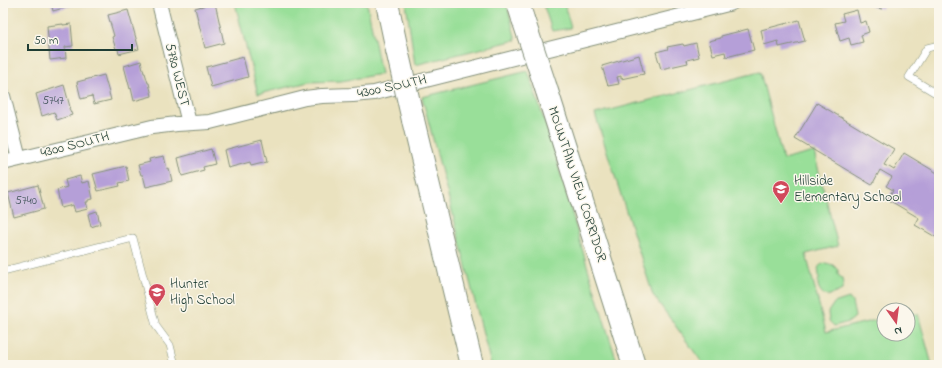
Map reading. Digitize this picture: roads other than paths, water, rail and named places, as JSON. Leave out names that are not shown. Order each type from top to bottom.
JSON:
[{"type":"highway","points":[[387,3],[413,120],[472,365]]},
{"type":"highway","name":"MOUNTAIN VIEW CORRIDOR","points":[[521,11],[634,365]]},
{"type":"street","name":"5780 WEST","points":[[158,3],[189,123]]},
{"type":"street","name":"4300 SOUTH","points":[[3,163],[140,129],[164,125],[210,122],[305,98],[374,93],[732,3]]},
{"type":"street","points":[[3,96],[19,159]]},
{"type":"lane","points":[[939,45],[927,48],[909,77],[939,95]]},
{"type":"lane","points":[[3,271],[133,238],[156,326],[170,345],[175,365]]},
{"type":"place","name":"Hillside Elementary School","points":[[781,204]]},
{"type":"place","name":"Hunter High School","points":[[157,307]]}]
